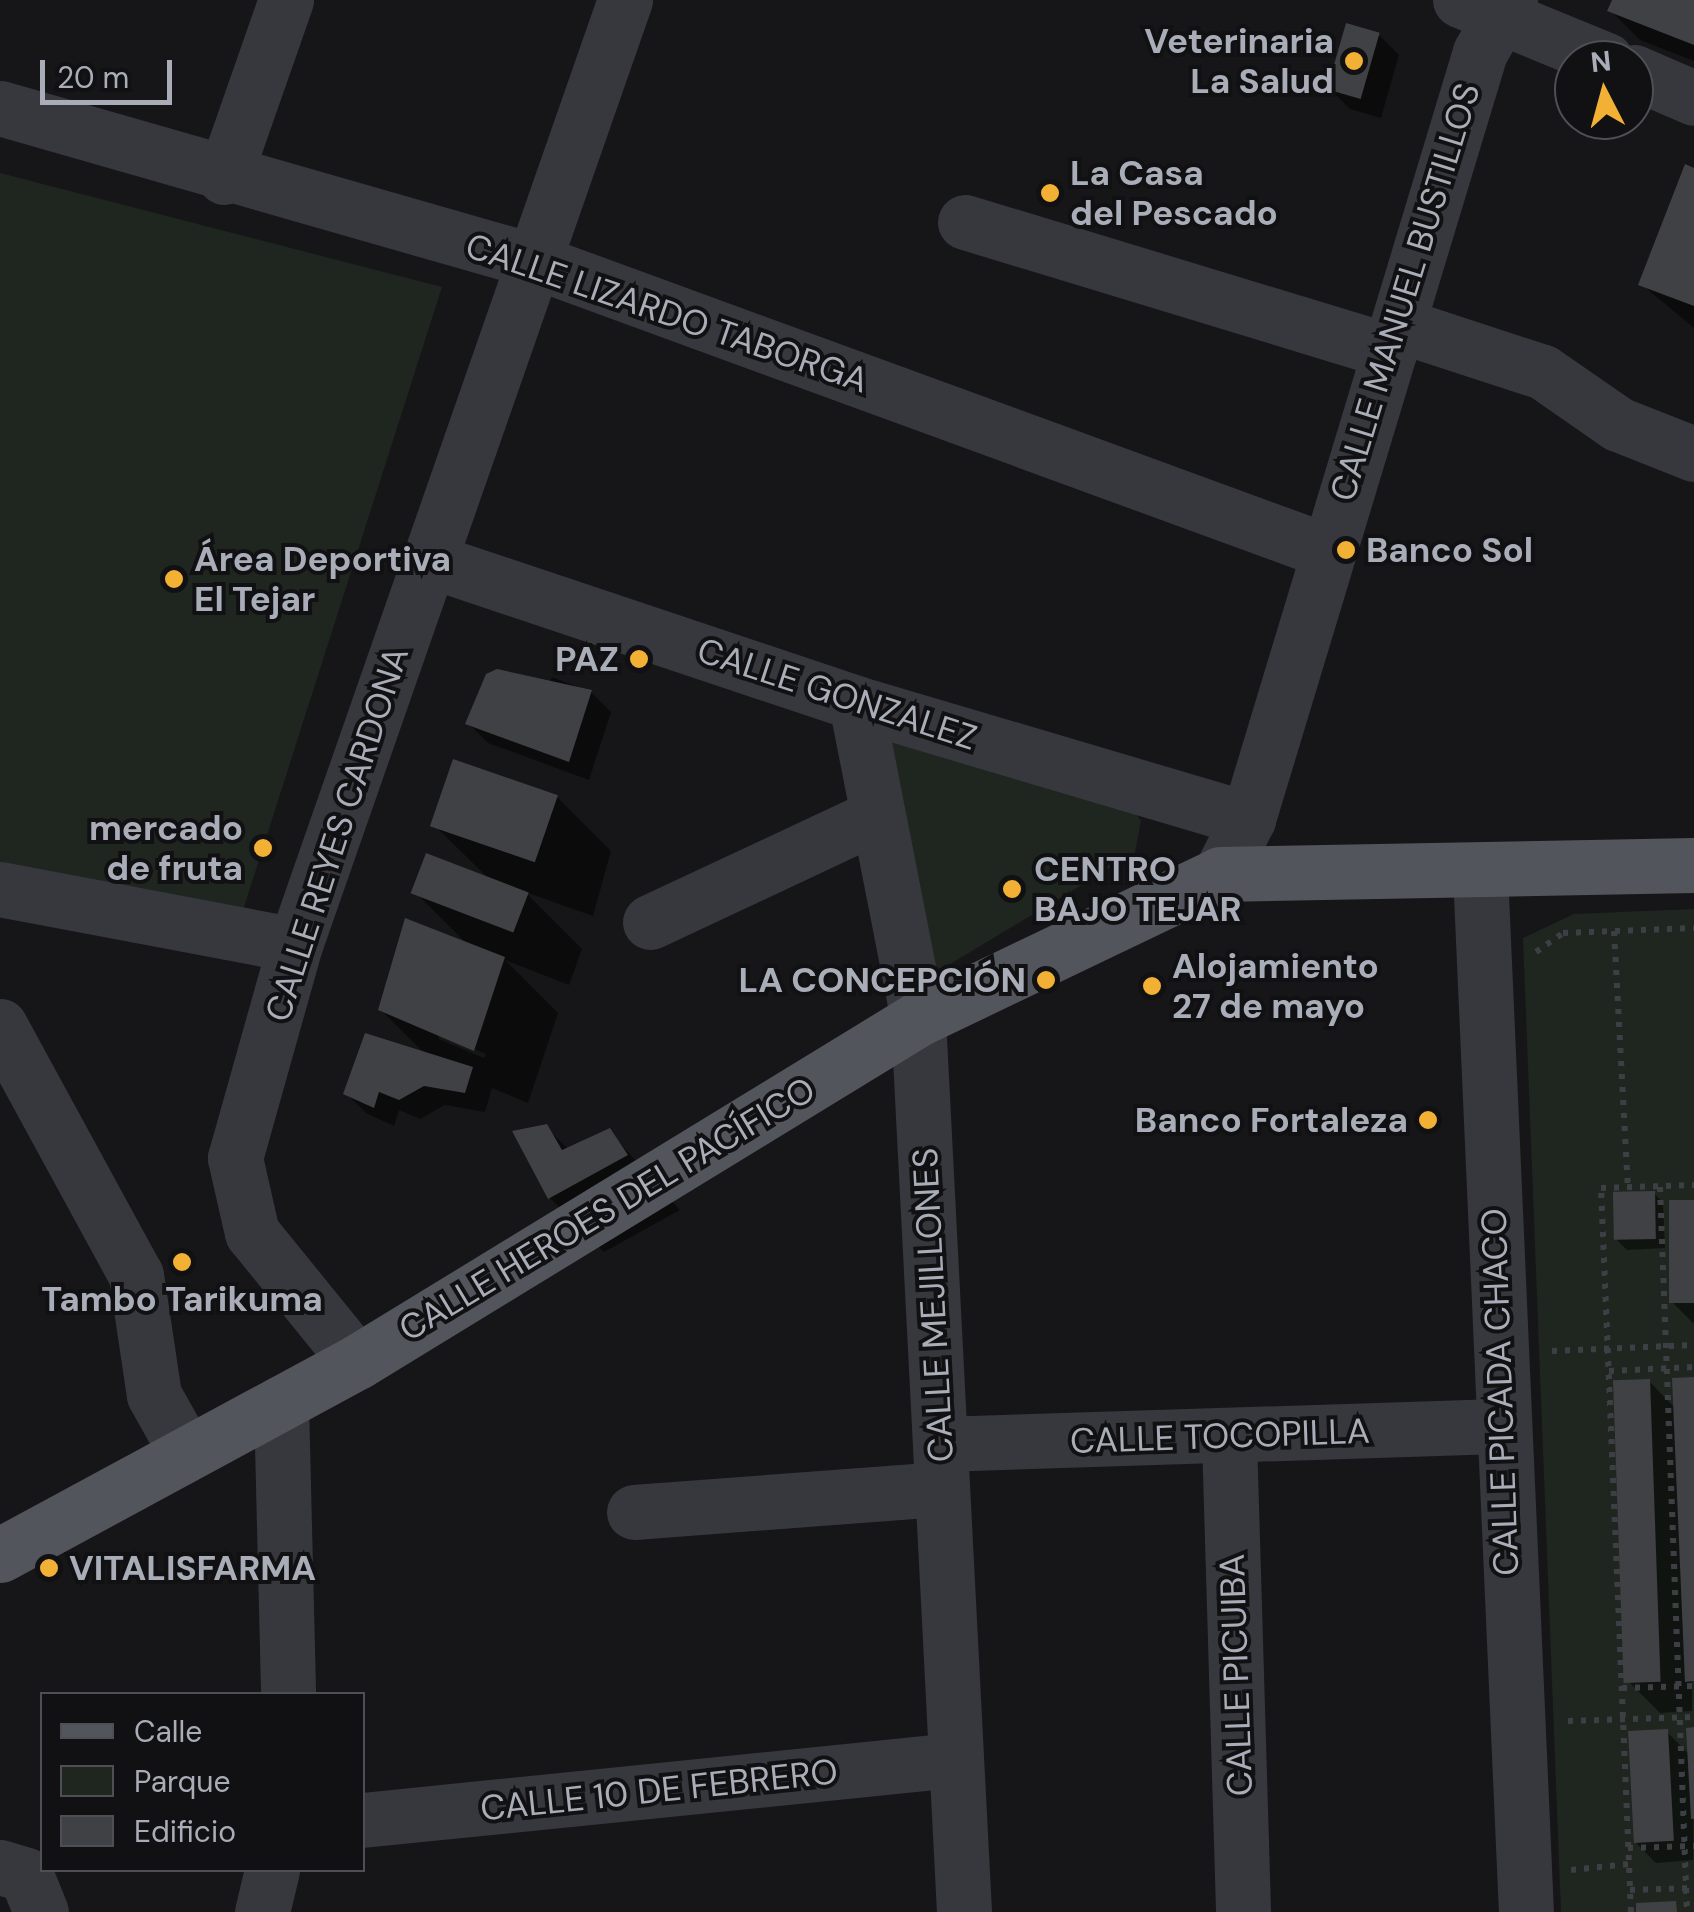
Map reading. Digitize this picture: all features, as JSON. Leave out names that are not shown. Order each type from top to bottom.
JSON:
[{"type":"main road","points":[[1220,874],[1694,866]]},
{"type":"main road","name":"CALLE HEROES DEL PACÍFICO","points":[[0,1555],[356,1362],[918,1019],[1220,874]]},
{"type":"street","points":[[224,177],[286,0]]},
{"type":"street","name":"CALLE REYES CARDONA","points":[[356,1362],[252,1234],[235,1158],[296,945],[625,0]]},
{"type":"street","points":[[1490,5],[1564,40]]},
{"type":"street","name":"CALLE MANUEL BUSTILLOS","points":[[1220,874],[1248,819],[1324,550],[1394,338],[1480,52],[1490,5]]},
{"type":"street","points":[[1654,81],[1694,98]]},
{"type":"street","name":"CALLE LIZARDO TABORGA","points":[[0,108],[224,177],[534,260],[1324,550]]},
{"type":"street","points":[[965,222],[1394,338],[1544,372],[1618,424],[1694,454]]},
{"type":"street","name":"CALLE GONZALEZ","points":[[429,560],[856,703],[1248,819]]},
{"type":"street","name":"CALLE MEJILLONES","points":[[856,703],[918,1019],[964,1912]]},
{"type":"street","points":[[650,922],[876,816]]},
{"type":"street","name":"CALLE PICADA CHACO","points":[[1480,872],[1499,1426],[1526,1912]]},
{"type":"street","points":[[0,889],[296,945]]},
{"type":"street","points":[[0,1026],[136,1276],[154,1395],[186,1452]]},
{"type":"street","points":[[281,1403],[288,1692]]},
{"type":"street","name":"CALLE TOCOPILLA","points":[[634,1512],[941,1466],[1229,1438],[1499,1426]]},
{"type":"street","name":"CALLE PICUIBA","points":[[1229,1438],[1243,1912]]},
{"type":"street","name":"CALLE 10 DE FEBRERO","points":[[365,1820],[954,1760]]},
{"type":"street","points":[[0,1868],[26,1875],[41,1912]]},
{"type":"street","points":[[262,1912],[272,1872]]},
{"type":"path","points":[[1536,966],[1536,947],[1563,934],[1694,928]]},
{"type":"path","points":[[1614,931],[1628,1187]]},
{"type":"path","points":[[1631,1912],[1601,1188],[1694,1185]]},
{"type":"path","points":[[1660,1186],[1684,1846],[1690,1888],[1687,1912]]},
{"type":"path","points":[[1552,1332],[1553,1370]]},
{"type":"path","points":[[1552,1351],[1694,1345]]},
{"type":"path","points":[[1609,1371],[1694,1367]]},
{"type":"path","points":[[1622,1688],[1694,1686]]},
{"type":"path","points":[[1567,1702],[1568,1740]]},
{"type":"path","points":[[1568,1722],[1694,1718]]},
{"type":"path","points":[[1628,1848],[1694,1846]]},
{"type":"path","points":[[1574,1851],[1575,1884]]},
{"type":"path","points":[[1630,1890],[1690,1888]]},
{"type":"green space","name":"Área Deportiva El Tejar","points":[[0,173],[442,287],[237,929],[0,871]]},
{"type":"green space","points":[[894,737],[1130,803],[1141,821],[1135,853],[942,969],[918,965],[882,748]]},
{"type":"green space","points":[[1694,909],[1694,1912],[1561,1912],[1523,938],[1574,914]]},
{"type":"building","points":[[1612,0],[1694,0],[1694,45],[1607,11]]},
{"type":"building","name":"Veterinaria La Salud","points":[[1346,23],[1380,33],[1361,99],[1327,89]]},
{"type":"building","points":[[1685,164],[1694,168],[1694,306],[1638,285]]},
{"type":"building","points":[[497,669],[592,690],[569,762],[465,724],[486,674]]},
{"type":"building","points":[[453,759],[558,795],[535,862],[430,826]]},
{"type":"building","points":[[426,853],[529,892],[513,933],[411,893]]},
{"type":"building","points":[[405,918],[505,957],[474,1051],[378,1010]]},
{"type":"building","points":[[365,1033],[473,1067],[465,1093],[424,1086],[399,1100],[379,1092],[374,1108],[343,1094]]},
{"type":"building","points":[[547,1124],[562,1150],[610,1128],[628,1155],[548,1199],[512,1131]]},
{"type":"building","points":[[1655,1191],[1656,1239],[1614,1240],[1613,1192]]},
{"type":"building","points":[[1669,1200],[1694,1200],[1694,1303],[1669,1303]]},
{"type":"building","points":[[1694,1377],[1694,1681],[1685,1682],[1672,1378]]},
{"type":"building","points":[[1650,1379],[1661,1682],[1624,1683],[1613,1380]]},
{"type":"building","points":[[1694,1727],[1694,1819],[1691,1819],[1686,1728]]},
{"type":"building","points":[[1668,1729],[1674,1841],[1634,1843],[1628,1731]]},
{"type":"building","points":[[1676,1901],[1677,1912],[1636,1912],[1636,1903]]},
{"type":"place","name":"Veterinaria La Salud","points":[[1354,61]]},
{"type":"place","name":"La Casa del Pescado","points":[[1050,193]]},
{"type":"place","name":"Banco Sol","points":[[1346,550]]},
{"type":"place","name":"Área Deportiva El Tejar","points":[[174,579]]},
{"type":"place","name":"PAZ","points":[[639,659]]},
{"type":"place","name":"mercado de fruta","points":[[263,848]]},
{"type":"place","name":"CENTRO BAJO TEJAR","points":[[1012,889]]},
{"type":"place","name":"LA CONCEPCIÓN","points":[[1046,980]]},
{"type":"place","name":"Alojamiento 27 de mayo","points":[[1152,986]]},
{"type":"place","name":"Banco Fortaleza","points":[[1428,1120]]},
{"type":"place","name":"Tambo Tarikuma","points":[[182,1262]]},
{"type":"place","name":"VITALISFARMA","points":[[49,1568]]}]
